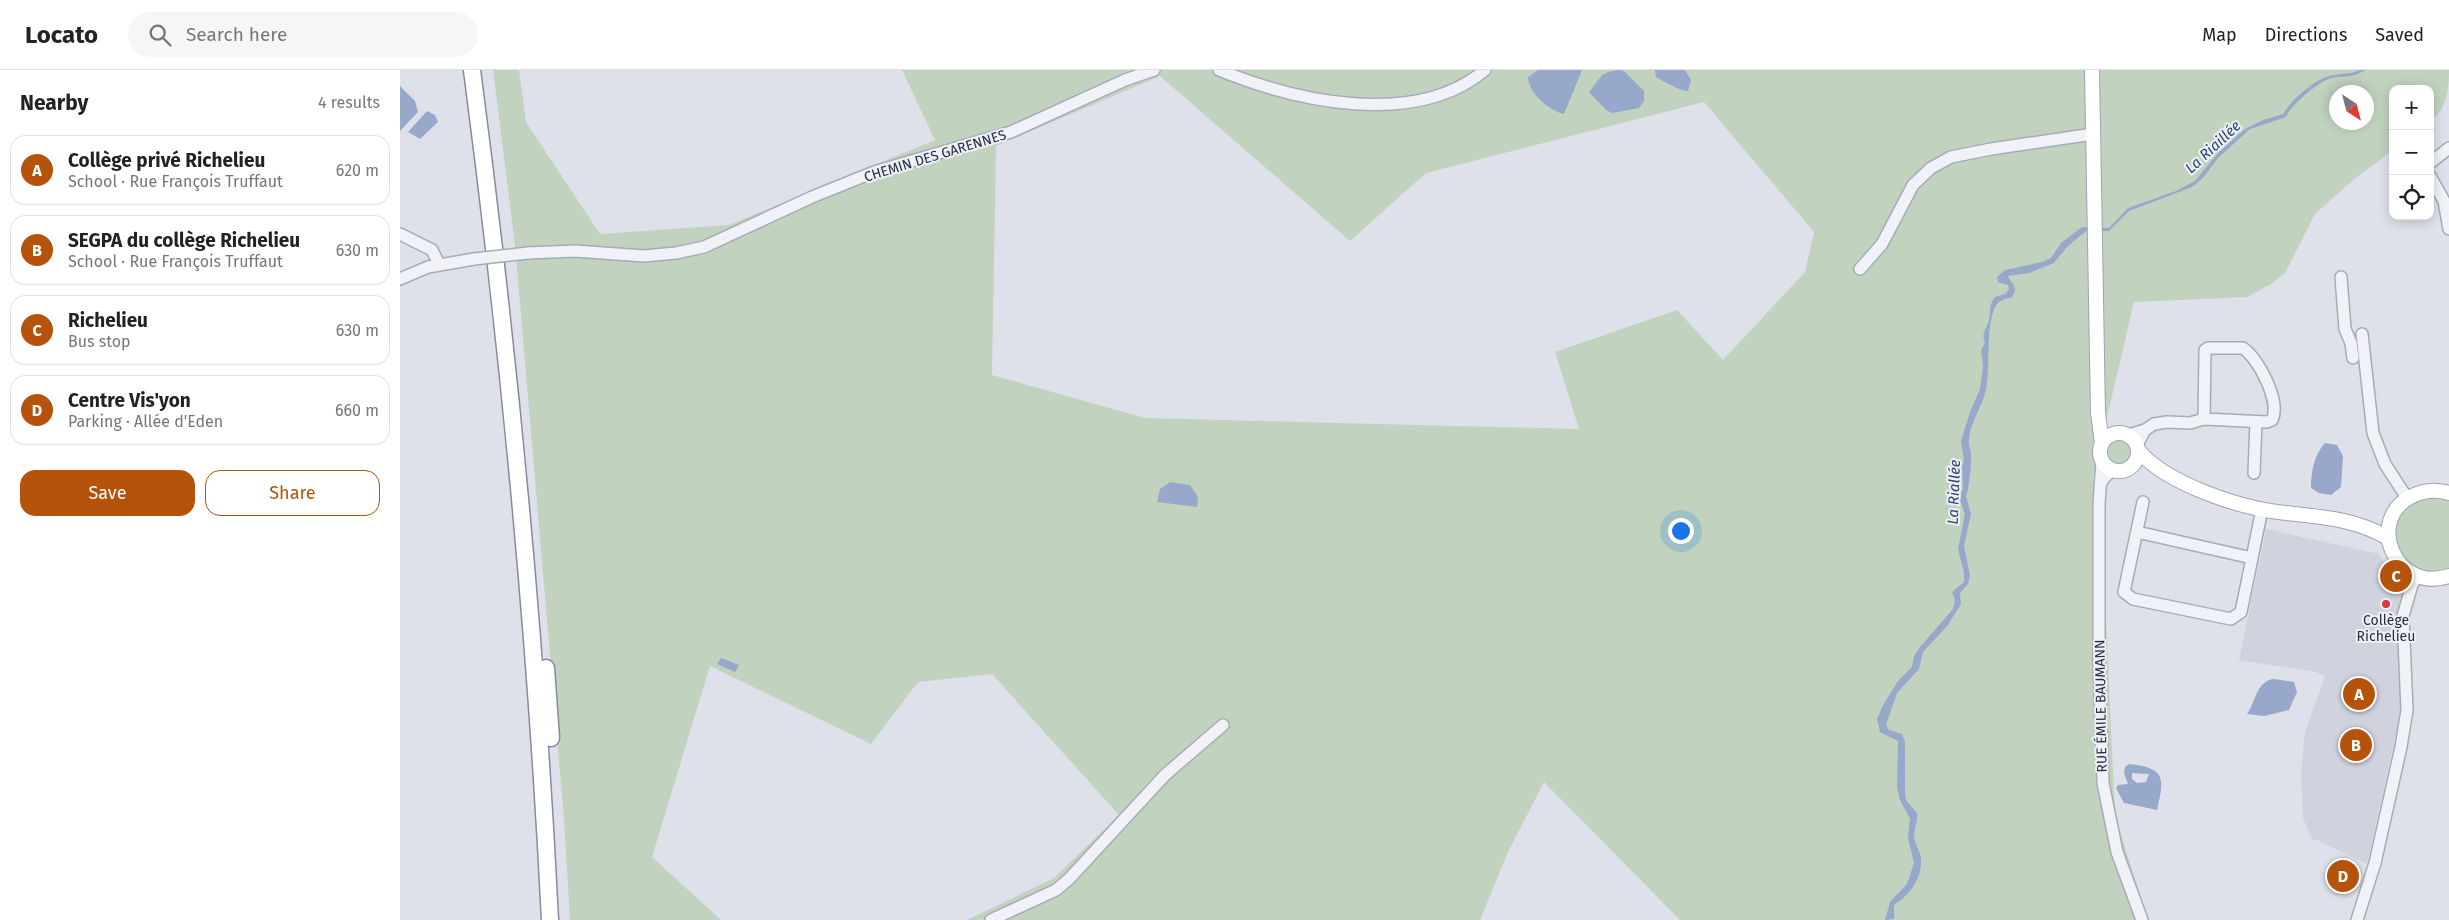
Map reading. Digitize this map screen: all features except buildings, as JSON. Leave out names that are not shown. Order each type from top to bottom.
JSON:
[{"type":"highway","points":[[472,70],[499,292],[518,474],[537,705],[550,920]]},
{"type":"highway","points":[[483,70],[511,292],[533,516],[548,705],[561,920]]},
{"type":"main road","points":[[2092,70],[2098,413],[2102,443],[2100,455],[2102,460],[2112,470],[2124,471],[2130,468],[2137,460],[2131,441]]},
{"type":"main road","points":[[2098,413],[2112,430],[2131,441],[2159,470]]},
{"type":"main road","points":[[2102,443],[2110,436],[2131,441]]},
{"type":"main road","points":[[2130,468],[2159,470],[2218,496],[2262,509],[2318,521],[2355,523],[2382,520],[2393,514],[2407,498],[2420,492],[2434,490],[2449,493]]},
{"type":"main road","points":[[2393,514],[2388,538],[2391,550],[2405,570],[2428,580],[2449,576]]},
{"type":"main road","points":[[2355,523],[2388,538]]},
{"type":"street","name":"CHEMIN DES GARENNES","points":[[400,279],[415,271],[439,264],[474,259],[528,253],[575,251],[644,256],[676,253],[716,242],[812,197],[866,176],[1011,132],[1125,80],[1154,70]]},
{"type":"street","points":[[1219,70],[1287,93],[1343,103],[1379,104],[1423,100],[1438,96],[1455,89],[1485,70]]},
{"type":"street","points":[[1860,269],[1882,244],[1913,186],[1931,168],[1950,157],[2093,134]]},
{"type":"street","points":[[2434,160],[2449,148]]},
{"type":"street","points":[[2434,183],[2444,201],[2449,229]]},
{"type":"street","points":[[400,234],[432,250],[439,264]]},
{"type":"street","points":[[2341,277],[2345,329],[2350,339],[2353,358]]},
{"type":"street","points":[[2350,339],[2362,336],[2373,433],[2385,464],[2407,498]]},
{"type":"street","points":[[2131,441],[2154,424],[2190,423],[2204,419],[2256,422],[2272,420],[2274,399],[2253,358],[2243,348],[2208,348],[2205,350],[2204,419]]},
{"type":"street","points":[[2254,473],[2256,422]]},
{"type":"street","name":"RUE ÉMILE BAUMANN","points":[[2102,460],[2100,487],[2099,653],[2103,783],[2117,852],[2142,920]]},
{"type":"street","points":[[2100,487],[2103,479],[2112,470]]},
{"type":"street","points":[[2143,502],[2124,592],[2133,599],[2231,619],[2236,618],[2241,612],[2262,509]]},
{"type":"street","points":[[2137,532],[2252,558]]},
{"type":"street","points":[[2357,920],[2373,870],[2401,747],[2407,710],[2403,616],[2416,576]]},
{"type":"street","points":[[991,920],[1056,890],[1069,879],[1165,775],[1223,725]]},
{"type":"shaded area","points":[[2266,529],[2379,554],[2387,569],[2400,582],[2403,593],[2397,629],[2401,700],[2398,725],[2367,864],[2317,840],[2312,840],[2303,818],[2301,773],[2305,732],[2325,676],[2316,672],[2239,660]]},
{"type":"green space","points":[[493,70],[519,70],[526,122],[600,234],[729,225],[935,140],[902,70],[2449,70],[2446,99],[2434,119],[2434,85],[2389,85],[2389,153],[2353,180],[2315,214],[2285,273],[2271,284],[2247,297],[2134,302],[2093,477],[2107,640],[2115,816],[2148,920],[1680,920],[1544,782],[1508,852],[1480,920],[967,920],[1054,878],[1119,815],[992,674],[918,682],[871,744],[710,666],[652,857],[721,920],[570,920],[564,819],[515,245]],"holes":[[[1160,76],[1350,241],[1426,173],[1704,102],[1814,232],[1805,272],[1723,360],[1677,310],[1555,352],[1579,429],[1145,418],[992,375],[996,146]]]},
{"type":"green space","points":[[2119,438],[2125,439],[2133,447],[2133,459],[2125,467],[2119,468],[2113,467],[2105,459],[2104,453],[2105,447],[2113,439]]},
{"type":"green space","points":[[2428,496],[2449,499],[2449,570],[2423,573],[2411,567],[2395,545],[2396,519],[2413,500]]},
{"type":"water","points":[[1538,70],[1582,70],[1564,114],[1546,105],[1532,89],[1528,77]]},
{"type":"water","points":[[1619,70],[1624,71],[1644,91],[1644,101],[1639,108],[1612,113],[1606,110],[1589,92],[1602,75]]},
{"type":"water","points":[[1655,70],[1685,70],[1691,80],[1688,91],[1676,88],[1656,77]]},
{"type":"water","name":"La Riallée","points":[[2365,70],[2352,76],[2326,80],[2299,100],[2286,117],[2250,129],[2218,158],[2203,178],[2192,187],[2129,211],[2109,231],[2086,231],[2067,247],[2054,263],[2029,273],[2008,276],[2015,291],[2011,298],[2004,299],[1998,303],[1992,316],[1986,389],[1969,440],[1971,464],[1966,496],[1971,514],[1964,546],[1970,575],[1968,584],[1960,593],[1961,604],[1948,625],[1923,652],[1919,669],[1897,693],[1886,725],[1889,730],[1902,734],[1905,742],[1905,793],[1906,800],[1917,813],[1914,837],[1920,854],[1921,866],[1914,886],[1894,905],[1894,919],[1885,920],[1890,902],[1907,884],[1914,863],[1908,838],[1910,819],[1900,800],[1897,787],[1898,741],[1880,732],[1877,719],[1883,705],[1898,681],[1912,667],[1914,656],[1920,647],[1953,609],[1955,600],[1952,592],[1964,582],[1964,573],[1958,549],[1965,514],[1959,498],[1963,489],[1962,467],[1964,460],[1961,441],[1980,389],[1983,366],[1981,350],[1985,343],[1984,334],[1989,320],[1991,303],[1995,297],[2005,294],[2009,289],[2008,285],[1998,282],[1997,277],[2005,270],[2042,262],[2051,258],[2061,243],[2082,227],[2109,228],[2128,208],[2176,191],[2195,181],[2218,153],[2245,129],[2263,120],[2283,114],[2303,92],[2323,78]]},
{"type":"water","points":[[400,86],[415,101],[418,112],[400,131]]},
{"type":"water","points":[[427,111],[435,115],[438,122],[420,139],[408,132]]},
{"type":"water","points":[[2325,443],[2337,445],[2343,456],[2341,487],[2331,495],[2319,493],[2311,488],[2314,464],[2318,453]]},
{"type":"water","points":[[1170,482],[1190,485],[1198,497],[1197,507],[1157,502],[1160,489]]},
{"type":"water","points":[[721,658],[739,665],[735,672],[717,664]]},
{"type":"water","points":[[2274,679],[2294,682],[2297,692],[2289,710],[2264,716],[2247,714],[2263,684]]},
{"type":"water","points":[[2129,764],[2141,766],[2156,772],[2160,777],[2161,790],[2157,810],[2124,803],[2116,788],[2118,785],[2128,784],[2124,773],[2125,767]],"holes":[[[2132,773],[2149,774],[2146,782],[2137,783],[2132,779]]]},
{"type":"place","name":"Richelieu","points":[[2396,576]]},
{"type":"place","name":"Collège Richelieu","points":[[2386,604]]},
{"type":"place","name":"Collège privé Richelieu","points":[[2359,694]]},
{"type":"place","name":"SEGPA du collège Richelieu","points":[[2356,745]]},
{"type":"place","name":"Centre Vis'yon","points":[[2343,876]]},
{"type":"water label","name":"La Riaillée","points":[[2213,147]]}]
